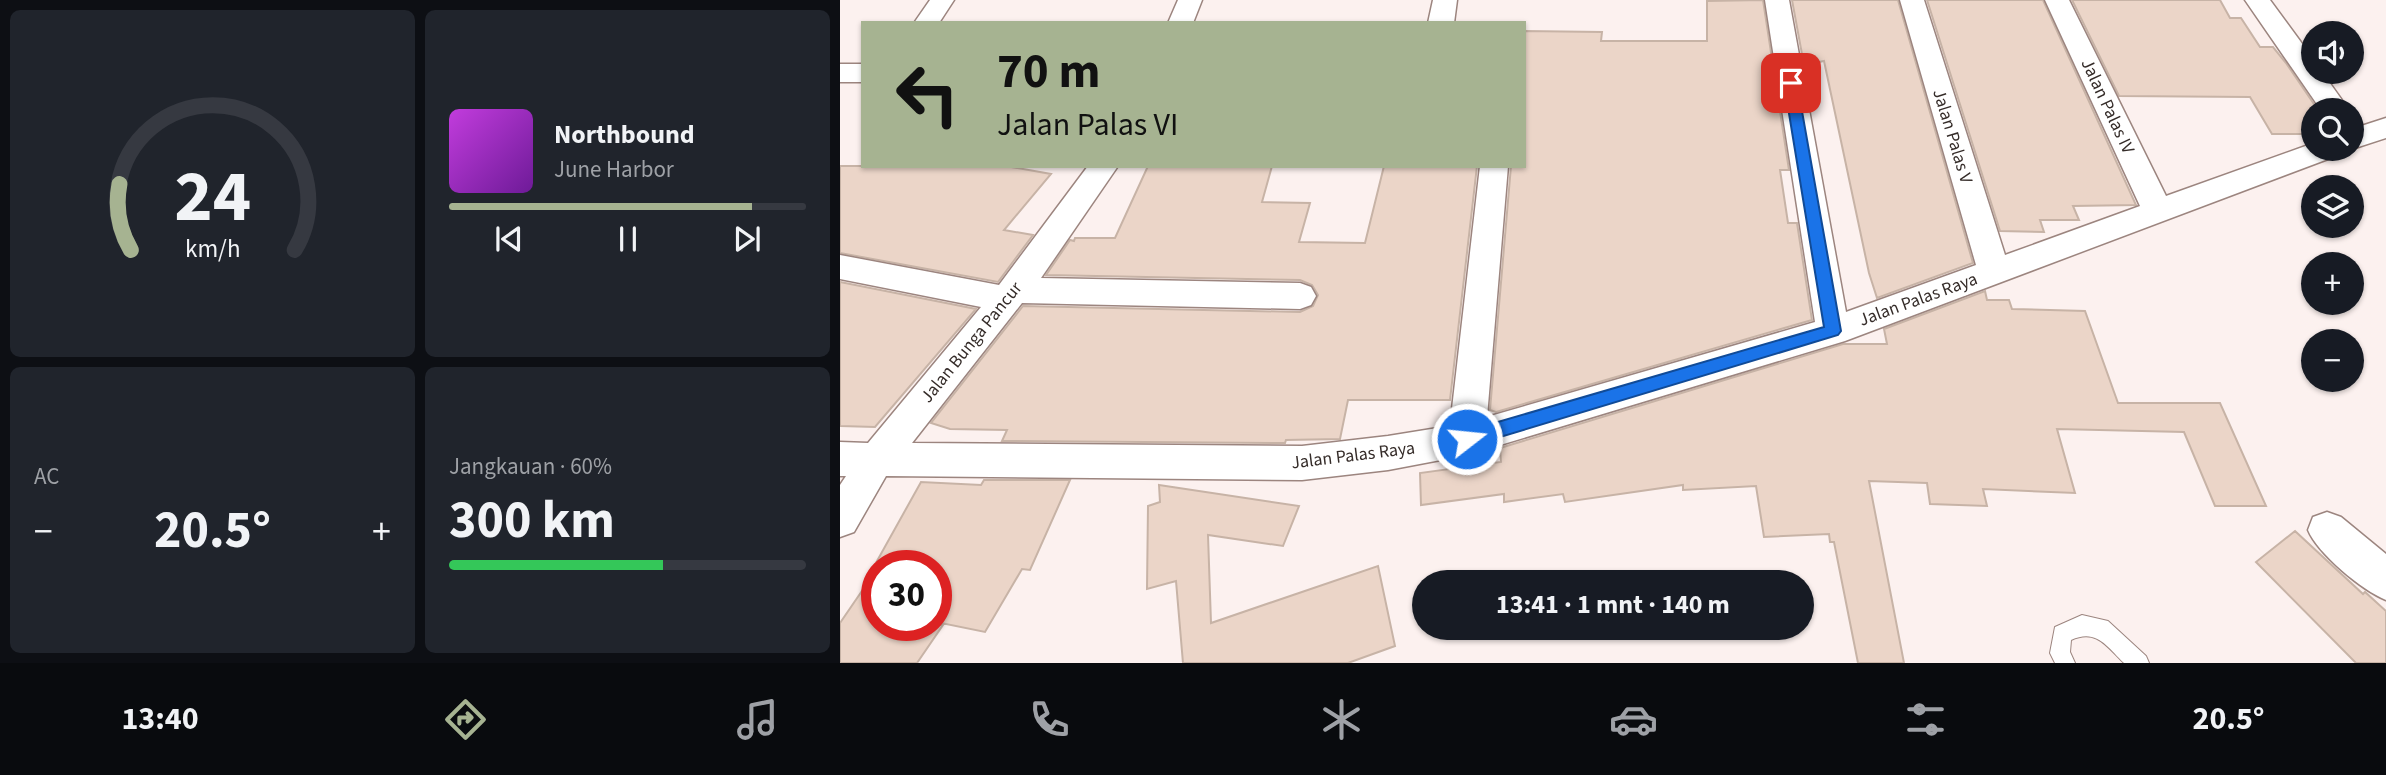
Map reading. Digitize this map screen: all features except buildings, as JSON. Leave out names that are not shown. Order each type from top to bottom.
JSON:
[{"type":"street","points":[[927,21],[942,0]]},
{"type":"street","points":[[1181,21],[1190,0]]},
{"type":"street","points":[[1441,21],[1445,0]]},
{"type":"street","points":[[1777,0],[1833,331]]},
{"type":"street","name":"Jalan Palas V","points":[[1912,0],[1994,271]]},
{"type":"street","name":"Jalan Palas IV","points":[[2057,0],[2158,211]]},
{"type":"street","points":[[2257,0],[2326,98]]},
{"type":"street","points":[[840,73],[861,73]]},
{"type":"street","name":"Jalan Palas Raya","points":[[2364,135],[2386,128]]},
{"type":"street","name":"Jalan Palas Raya","points":[[840,459],[1302,463],[1388,453],[1467,439],[1833,331],[2301,157]]},
{"type":"street","name":"Jalan Bunga Pancur","points":[[840,519],[876,460],[1010,294],[1103,168]]},
{"type":"street","points":[[1467,439],[1494,168]]},
{"type":"street","points":[[840,267],[1010,294],[1300,296]]},
{"type":"street","points":[[2327,530],[2386,580]]},
{"type":"lane","points":[[2065,663],[2060,653],[2062,634],[2082,625],[2101,628],[2139,663]]},
{"type":"route","points":[[1467,439],[1833,331],[1791,83]]}]
